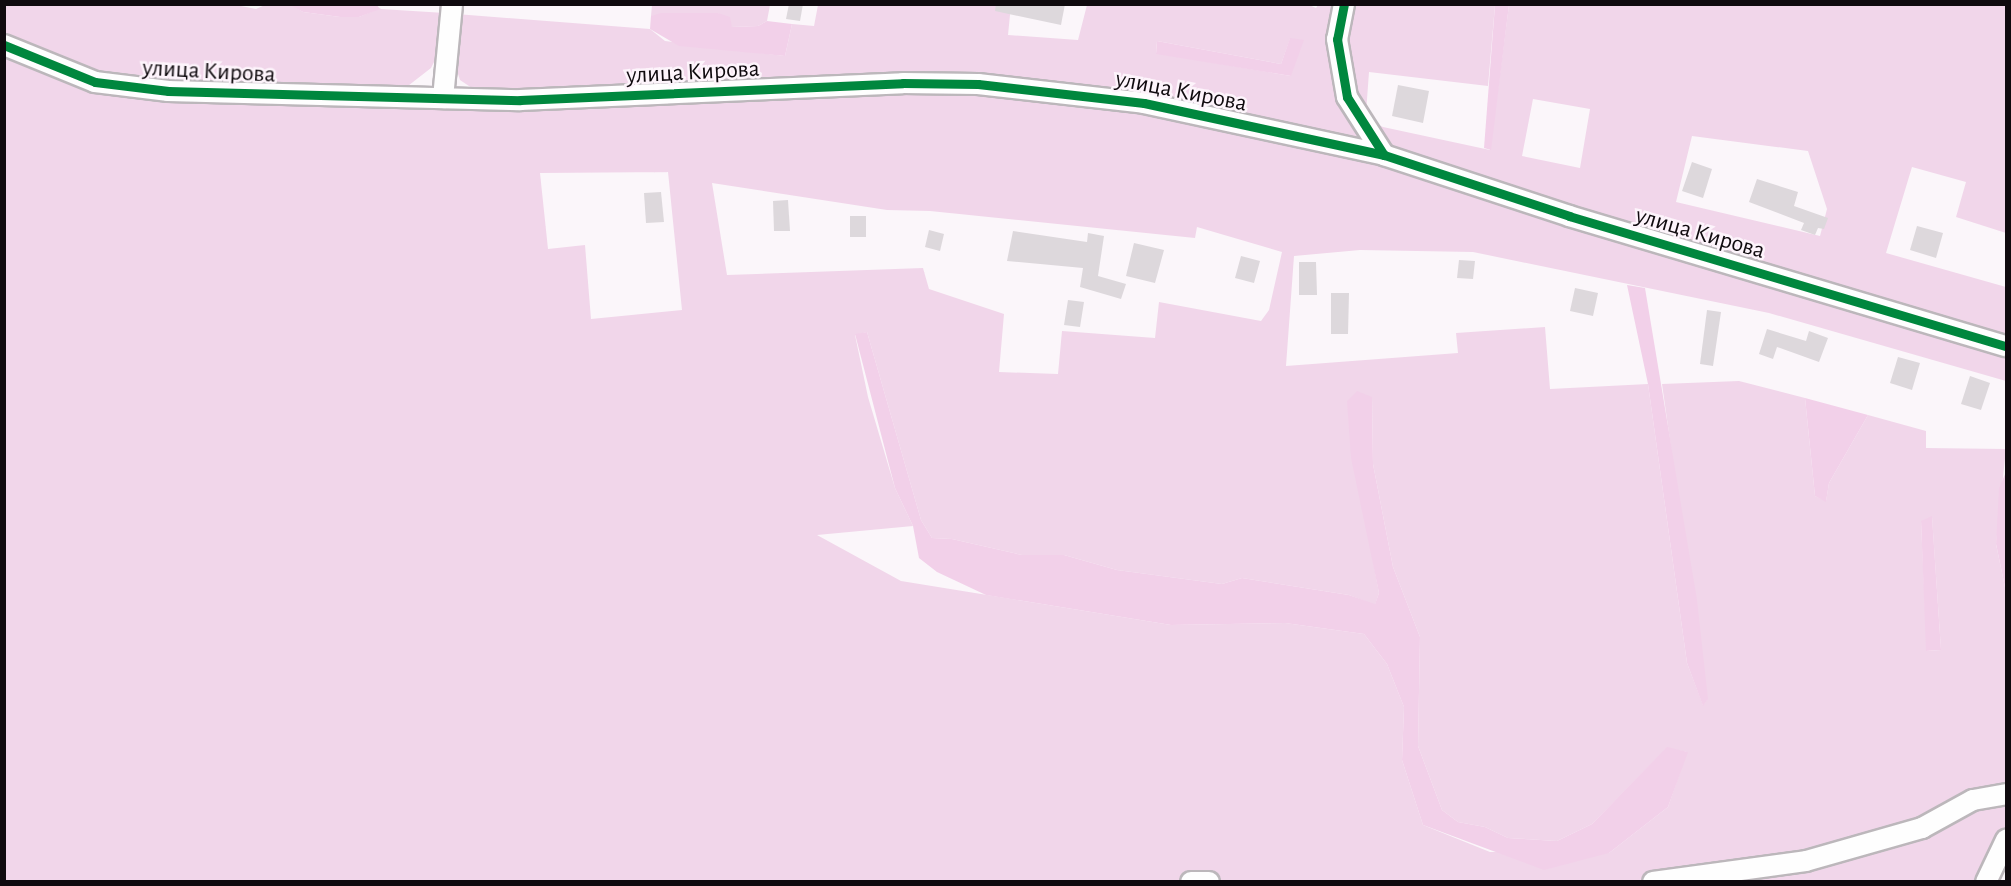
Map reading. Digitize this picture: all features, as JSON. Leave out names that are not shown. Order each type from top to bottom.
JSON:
[{"type":"street","points":[[443,98],[452,4]]},
{"type":"street","points":[[1344,4],[1337,39],[1347,97],[1367,134],[1384,155]]},
{"type":"street","name":"улица Кирова","points":[[4,45],[95,82],[125,88],[520,100],[903,83],[978,84],[1144,103],[1384,155],[1569,216],[2007,346]]},
{"type":"street","points":[[1653,882],[1806,861],[1922,828],[1973,800],[2007,794]]},
{"type":"street","points":[[1986,882],[2007,840]]},
{"type":"street","points":[[1191,882],[1209,882]]},
{"type":"shaded area","points":[[231,4],[256,9],[265,5],[290,4],[303,12],[340,17],[359,17],[380,8],[445,13],[442,46],[431,68],[404,89],[166,87],[97,76],[5,40],[5,5]]},
{"type":"shaded area","points":[[376,4],[380,9],[359,17],[303,12],[290,5]]},
{"type":"shaded area","points":[[1307,4],[1316,8],[1318,5],[1336,5],[1330,40],[1332,76],[1362,147],[1113,92],[478,92],[460,80],[456,68],[456,14],[650,29],[665,41],[785,56],[792,24],[814,26],[818,5],[1011,5],[1008,35],[1078,40],[1087,5]],"holes":[[[1290,39],[1291,76],[1156,53],[1157,41],[1281,64]]]},
{"type":"shaded area","points":[[652,5],[770,5],[767,21],[758,26],[732,27],[718,13],[651,16]]},
{"type":"shaded area","points":[[1350,5],[1495,5],[1488,86],[1369,72],[1366,113],[1373,122],[1383,127],[1490,150],[1509,5],[2006,5],[2006,233],[1956,217],[1966,182],[1912,167],[1886,253],[2006,287],[2006,339],[1415,160],[1380,137],[1355,108],[1342,37]],"holes":[[[1533,99],[1590,109],[1580,168],[1522,156]],[[1692,136],[1808,151],[1827,209],[1820,236],[1676,202]]]},
{"type":"shaded area","points":[[1495,5],[1509,5],[1491,150],[1484,148]]},
{"type":"shaded area","points":[[661,13],[718,13],[730,17],[732,27],[758,26],[767,21],[792,24],[785,56],[679,46],[650,29],[651,16]]},
{"type":"shaded area","points":[[1290,38],[1304,40],[1291,76],[1156,54],[1157,41],[1281,64]]},
{"type":"shaded area","points":[[5,50],[161,97],[903,90],[1029,96],[1140,108],[1363,156],[2006,353],[2006,381],[1769,313],[1473,252],[1360,250],[1294,256],[1286,366],[1458,353],[1456,333],[1545,327],[1550,389],[1648,384],[1687,663],[1703,705],[1707,700],[1662,384],[1739,381],[1805,398],[1815,496],[1826,501],[1829,483],[1868,415],[1926,431],[1926,448],[2006,449],[1996,544],[2006,592],[2006,786],[1919,824],[1829,848],[1628,882],[5,882]],"holes":[[[668,172],[682,310],[591,319],[585,245],[548,249],[540,173]],[[712,183],[887,210],[930,211],[1195,238],[1197,227],[1282,252],[1269,310],[1261,321],[1159,302],[1155,338],[1062,331],[1058,374],[999,372],[1004,314],[929,289],[923,268],[727,275]],[[867,332],[921,520],[932,538],[952,539],[1022,555],[1064,555],[1117,570],[1222,584],[1242,578],[1349,595],[1375,605],[1379,593],[1368,534],[1372,397],[1373,464],[1393,567],[1420,637],[1418,746],[1442,810],[1458,822],[1485,827],[1508,838],[1557,841],[1592,824],[1667,748],[1687,752],[1668,807],[1609,853],[1490,852],[1423,825],[1402,760],[1404,707],[1387,664],[1364,634],[1285,623],[1171,625],[901,581],[817,535],[913,526],[895,488],[868,397],[855,335]],[[1932,517],[1941,650],[1927,651],[1921,522]]]},
{"type":"shaded area","points":[[1627,285],[1645,288],[1697,600],[1708,699],[1703,706],[1687,663],[1648,384]]},
{"type":"shaded area","points":[[867,332],[921,520],[932,538],[952,539],[1022,555],[1064,555],[1117,570],[1222,584],[1242,578],[1349,595],[1375,604],[1379,593],[1351,458],[1347,401],[1357,391],[1372,397],[1373,464],[1393,567],[1420,637],[1418,746],[1442,810],[1458,822],[1485,827],[1508,838],[1557,841],[1592,824],[1667,747],[1688,752],[1668,807],[1609,853],[1544,870],[1423,825],[1402,760],[1404,707],[1387,664],[1364,634],[1285,623],[1171,625],[986,595],[937,572],[919,558],[913,526],[895,488],[855,334]]},
{"type":"shaded area","points":[[1805,398],[1868,415],[1829,483],[1826,502],[1815,496]]},
{"type":"shaded area","points":[[2006,472],[2006,592],[1996,544],[1999,488]]},
{"type":"shaded area","points":[[1932,516],[1941,650],[1926,651],[1921,521]]},
{"type":"shaded area","points":[[2006,798],[2006,830],[1981,881],[1693,882],[1761,874]]},
{"type":"building","points":[[789,4],[803,4],[800,21],[786,19]]},
{"type":"building","points":[[996,4],[1065,4],[1061,25],[995,11]]},
{"type":"building","points":[[1398,85],[1429,91],[1423,123],[1392,116]]},
{"type":"building","points":[[1692,162],[1712,169],[1703,198],[1682,191]]},
{"type":"building","points":[[1757,179],[1798,192],[1794,206],[1828,218],[1824,229],[1818,228],[1815,235],[1801,230],[1804,223],[1749,202]]},
{"type":"building","points":[[661,192],[664,222],[646,223],[644,193]]},
{"type":"building","points":[[788,200],[790,231],[774,231],[773,201]]},
{"type":"building","points":[[850,216],[866,216],[866,237],[850,237]]},
{"type":"building","points":[[1917,226],[1943,233],[1936,258],[1910,250]]},
{"type":"building","points":[[929,230],[944,234],[940,251],[925,247]]},
{"type":"building","points":[[1013,231],[1087,242],[1088,233],[1104,236],[1098,276],[1126,284],[1121,299],[1080,287],[1083,268],[1007,261]]},
{"type":"building","points":[[1134,243],[1164,250],[1155,283],[1126,276]]},
{"type":"building","points":[[1241,256],[1260,261],[1254,283],[1235,278]]},
{"type":"building","points":[[1459,260],[1475,261],[1473,279],[1457,278]]},
{"type":"building","points":[[1299,262],[1316,262],[1317,295],[1299,295]]},
{"type":"building","points":[[1575,288],[1598,293],[1593,316],[1570,311]]},
{"type":"building","points":[[1331,293],[1349,293],[1348,334],[1331,334]]},
{"type":"building","points":[[1068,300],[1084,302],[1080,327],[1064,325]]},
{"type":"building","points":[[1707,310],[1721,312],[1713,366],[1700,364]]},
{"type":"building","points":[[1767,329],[1806,341],[1809,331],[1828,338],[1819,362],[1777,347],[1773,359],[1759,354]]},
{"type":"building","points":[[1898,357],[1920,363],[1912,390],[1890,383]]},
{"type":"building","points":[[1970,376],[1990,383],[1981,410],[1961,404]]},
{"type":"cycle path","points":[[1344,4],[1337,39],[1347,97],[1384,155],[1569,216],[2006,346]]},
{"type":"cycle path","points":[[4,45],[95,82],[168,91],[520,100],[903,83],[978,84],[1144,103],[1384,155]]}]
